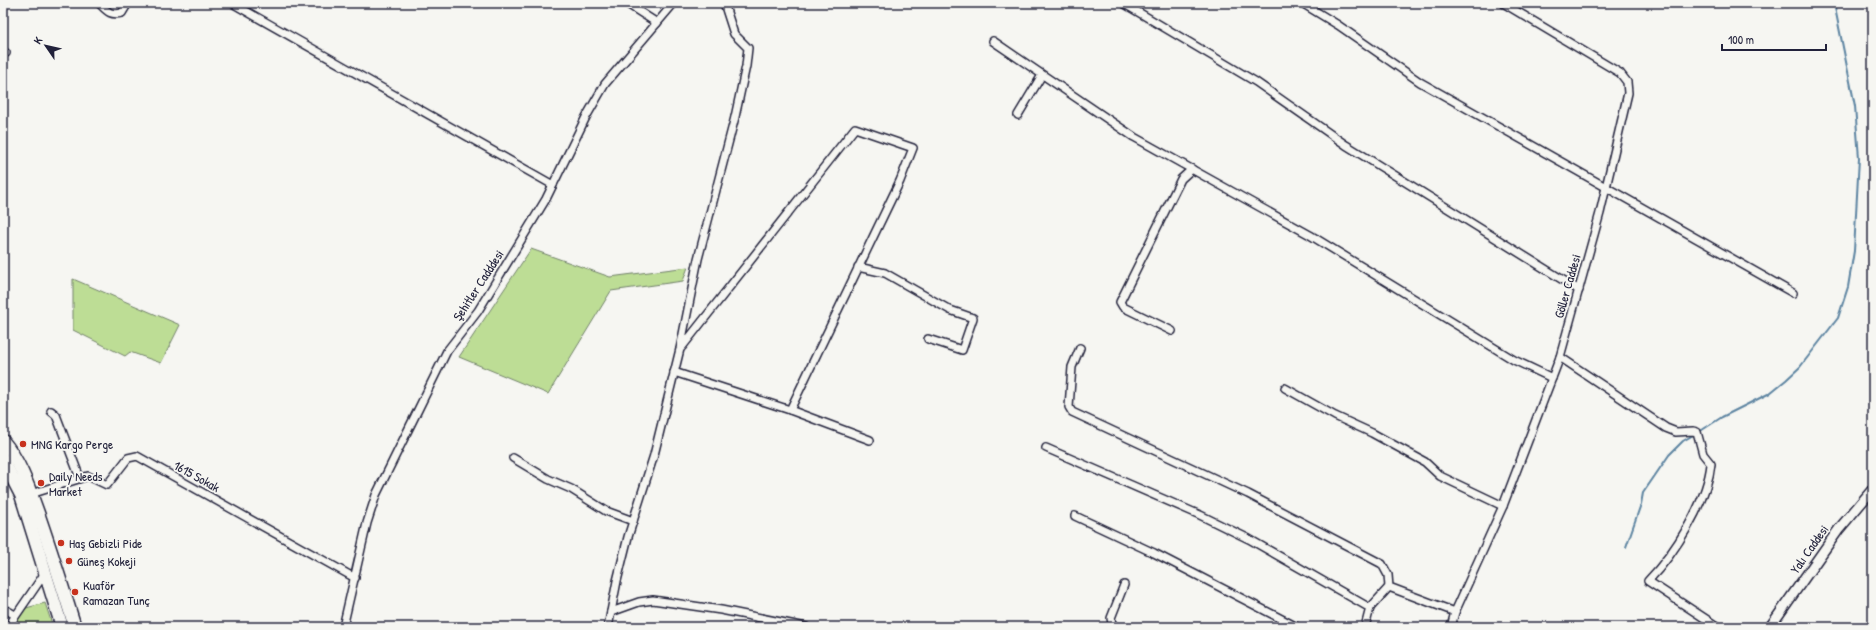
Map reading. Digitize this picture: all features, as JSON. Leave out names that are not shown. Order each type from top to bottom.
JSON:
[{"type":"main road","points":[[3,441],[12,452],[31,494],[75,627]]},
{"type":"main road","points":[[3,460],[21,495],[62,627]]},
{"type":"street","points":[[100,3],[109,13],[115,15],[122,14],[128,3]]},
{"type":"street","points":[[232,3],[553,185]]},
{"type":"street","points":[[626,3],[657,23]]},
{"type":"street","name":"Şehitler Cadddesi","points":[[343,627],[367,523],[376,495],[446,351],[478,311],[553,185],[586,117],[605,84],[674,3]]},
{"type":"street","points":[[608,627],[616,581],[654,455],[680,349],[698,260],[735,117],[746,66],[748,48],[734,34],[724,3]]},
{"type":"street","points":[[1123,3],[1256,82],[1346,145],[1579,290]]},
{"type":"street","points":[[1302,3],[1338,25],[1420,82],[1793,293]]},
{"type":"street","name":"Göller Caddesi","points":[[1451,627],[1455,612],[1503,506],[1560,357],[1606,188],[1628,93],[1627,82],[1620,73],[1503,3]]},
{"type":"street","points":[[993,41],[1134,137],[1310,235],[1514,360],[1552,378]]},
{"type":"street","points":[[1018,115],[1042,75]]},
{"type":"street","points":[[680,349],[855,128],[914,148],[900,181],[790,410]]},
{"type":"street","points":[[1172,331],[1123,307],[1120,302],[1181,179],[1192,170]]},
{"type":"street","points":[[858,267],[885,273],[950,310],[973,318],[962,350],[928,338]]},
{"type":"street","points":[[1080,348],[1072,368],[1069,407],[1072,412],[1248,494],[1382,564],[1388,575],[1389,588],[1370,608],[1365,627]]},
{"type":"street","points":[[1560,357],[1666,428],[1676,432],[1693,431],[1698,435],[1703,454],[1711,464],[1709,480],[1695,511],[1669,557],[1648,581],[1718,627]]},
{"type":"street","points":[[674,372],[790,410],[870,440]]},
{"type":"street","points":[[1285,388],[1335,416],[1372,433],[1425,462],[1440,476],[1503,506]]},
{"type":"street","points":[[50,411],[56,415],[80,478]]},
{"type":"street","points":[[1046,448],[1200,515],[1249,539],[1370,608]]},
{"type":"street","name":"1615 Sokak","points":[[31,494],[88,476],[107,485],[128,458],[137,456],[355,578]]},
{"type":"street","points":[[513,458],[548,479],[571,489],[606,511],[633,522]]},
{"type":"street","name":"Yalı Caddesi","points":[[1770,627],[1839,529],[1873,489]]},
{"type":"street","points":[[1075,516],[1154,553],[1297,627]]},
{"type":"street","points":[[8,627],[45,573]]},
{"type":"street","points":[[1116,627],[1112,624],[1111,618],[1124,585]]},
{"type":"street","points":[[1389,588],[1455,612]]},
{"type":"street","points":[[611,612],[639,602],[653,600],[721,610],[806,627]]},
{"type":"street","points":[[3,608],[15,615]]},
{"type":"green space","points":[[531,249],[610,277],[688,267],[683,281],[611,291],[548,394],[459,357]]},
{"type":"green space","points":[[73,279],[180,325],[161,363],[130,352],[125,356],[73,330]]},
{"type":"green space","points":[[45,603],[53,627],[13,627],[26,608]]},
{"type":"waterway","points":[[1699,432],[1722,417],[1770,393],[1800,367],[1838,318],[1848,287],[1854,251],[1859,158],[1855,106],[1834,3]]},
{"type":"waterway","points":[[1626,547],[1641,504],[1643,493],[1669,455],[1683,441],[1695,434]]},
{"type":"place","name":"MNG Kargo Perge","points":[[23,444]]},
{"type":"place","name":"Daily Needs Market","points":[[41,483]]},
{"type":"place","name":"Haş Gebizli Pide","points":[[61,543]]},
{"type":"place","name":"Güneş Kokeji","points":[[69,561]]},
{"type":"place","name":"Kuaför Ramazan Tunç","points":[[75,592]]}]
